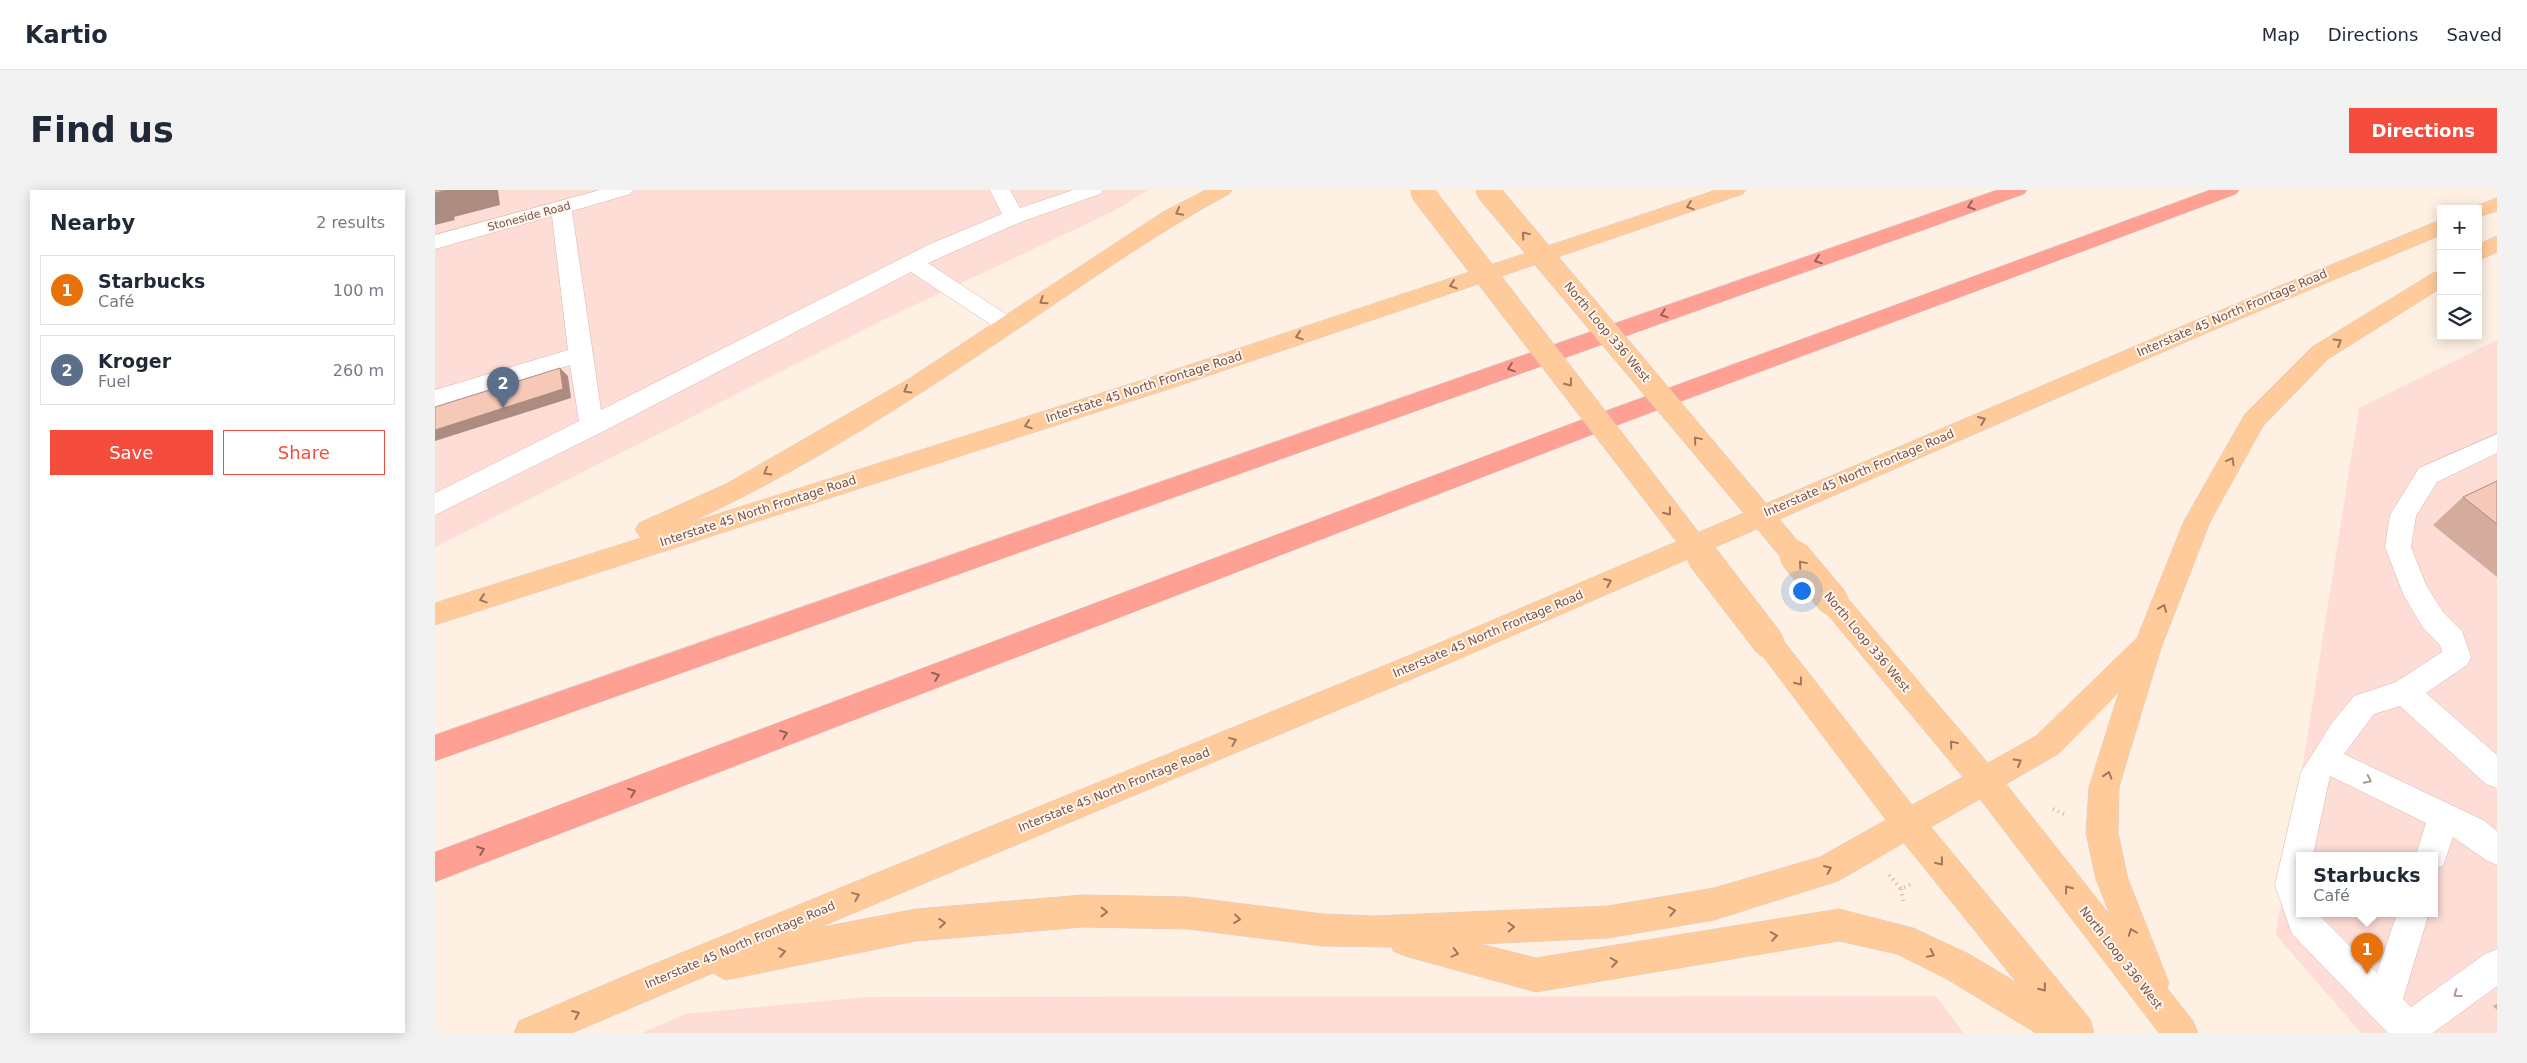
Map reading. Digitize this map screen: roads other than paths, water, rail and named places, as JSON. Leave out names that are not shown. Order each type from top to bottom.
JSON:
[{"type":"highway","points":[[435,748],[2017,190]]},
{"type":"highway","points":[[435,867],[1580,430],[2229,190]]},
{"type":"main road","points":[[529,584],[735,491],[915,386],[1170,217],[1222,190]]},
{"type":"main road","name":"North Loop 336 West","points":[[1487,190],[1985,781],[2171,1022]]},
{"type":"main road","name":"Interstate 45 North Frontage Road","points":[[435,614],[1170,380],[1736,190]]},
{"type":"main road","points":[[1421,191],[1909,825],[2080,1033]]},
{"type":"main road","points":[[2482,210],[2497,204]]},
{"type":"main road","name":"Interstate 45 North Frontage Road","points":[[531,1033],[666,975],[1436,657],[2226,314],[2437,229]]},
{"type":"main road","points":[[2482,252],[2497,243]]},
{"type":"main road","points":[[2171,1022],[2112,879],[2102,834],[2104,787],[2148,645],[2197,521],[2254,420],[2320,353],[2437,280]]},
{"type":"main road","points":[[666,975],[916,925],[1083,911],[1188,913],[1323,930],[1374,932],[1608,922],[1714,904],[1827,870],[2047,745],[2148,645]]},
{"type":"main road","points":[[1374,932],[1536,975],[1839,925],[1901,939],[1957,966],[2069,1033]]},
{"type":"street","name":"Stoneside Road","points":[[435,242],[623,190]]},
{"type":"street","points":[[1000,190],[1014,217]]},
{"type":"street","points":[[435,505],[912,262],[1014,217],[1093,190]]},
{"type":"street","points":[[561,207],[586,399],[593,426]]},
{"type":"street","points":[[912,262],[1007,325]]},
{"type":"street","points":[[435,399],[580,354]]},
{"type":"street","points":[[2298,852],[2316,772],[2364,704],[2405,692],[2457,657],[2452,639],[2433,620],[2414,588],[2398,548],[2403,515],[2428,475],[2497,443]]},
{"type":"street","points":[[2405,692],[2497,774]]},
{"type":"street","points":[[2325,759],[2472,830],[2497,850]]},
{"type":"street","points":[[2432,852],[2444,817]]},
{"type":"street","points":[[2296,862],[2291,885],[2296,899]]},
{"type":"street","points":[[2302,917],[2304,923],[2411,1031],[2497,966]]},
{"type":"street","points":[[2384,1005],[2412,917]]},
{"type":"place","name":"Kroger","points":[[503,408]]},
{"type":"place","name":"Starbucks","points":[[2367,974]]}]
